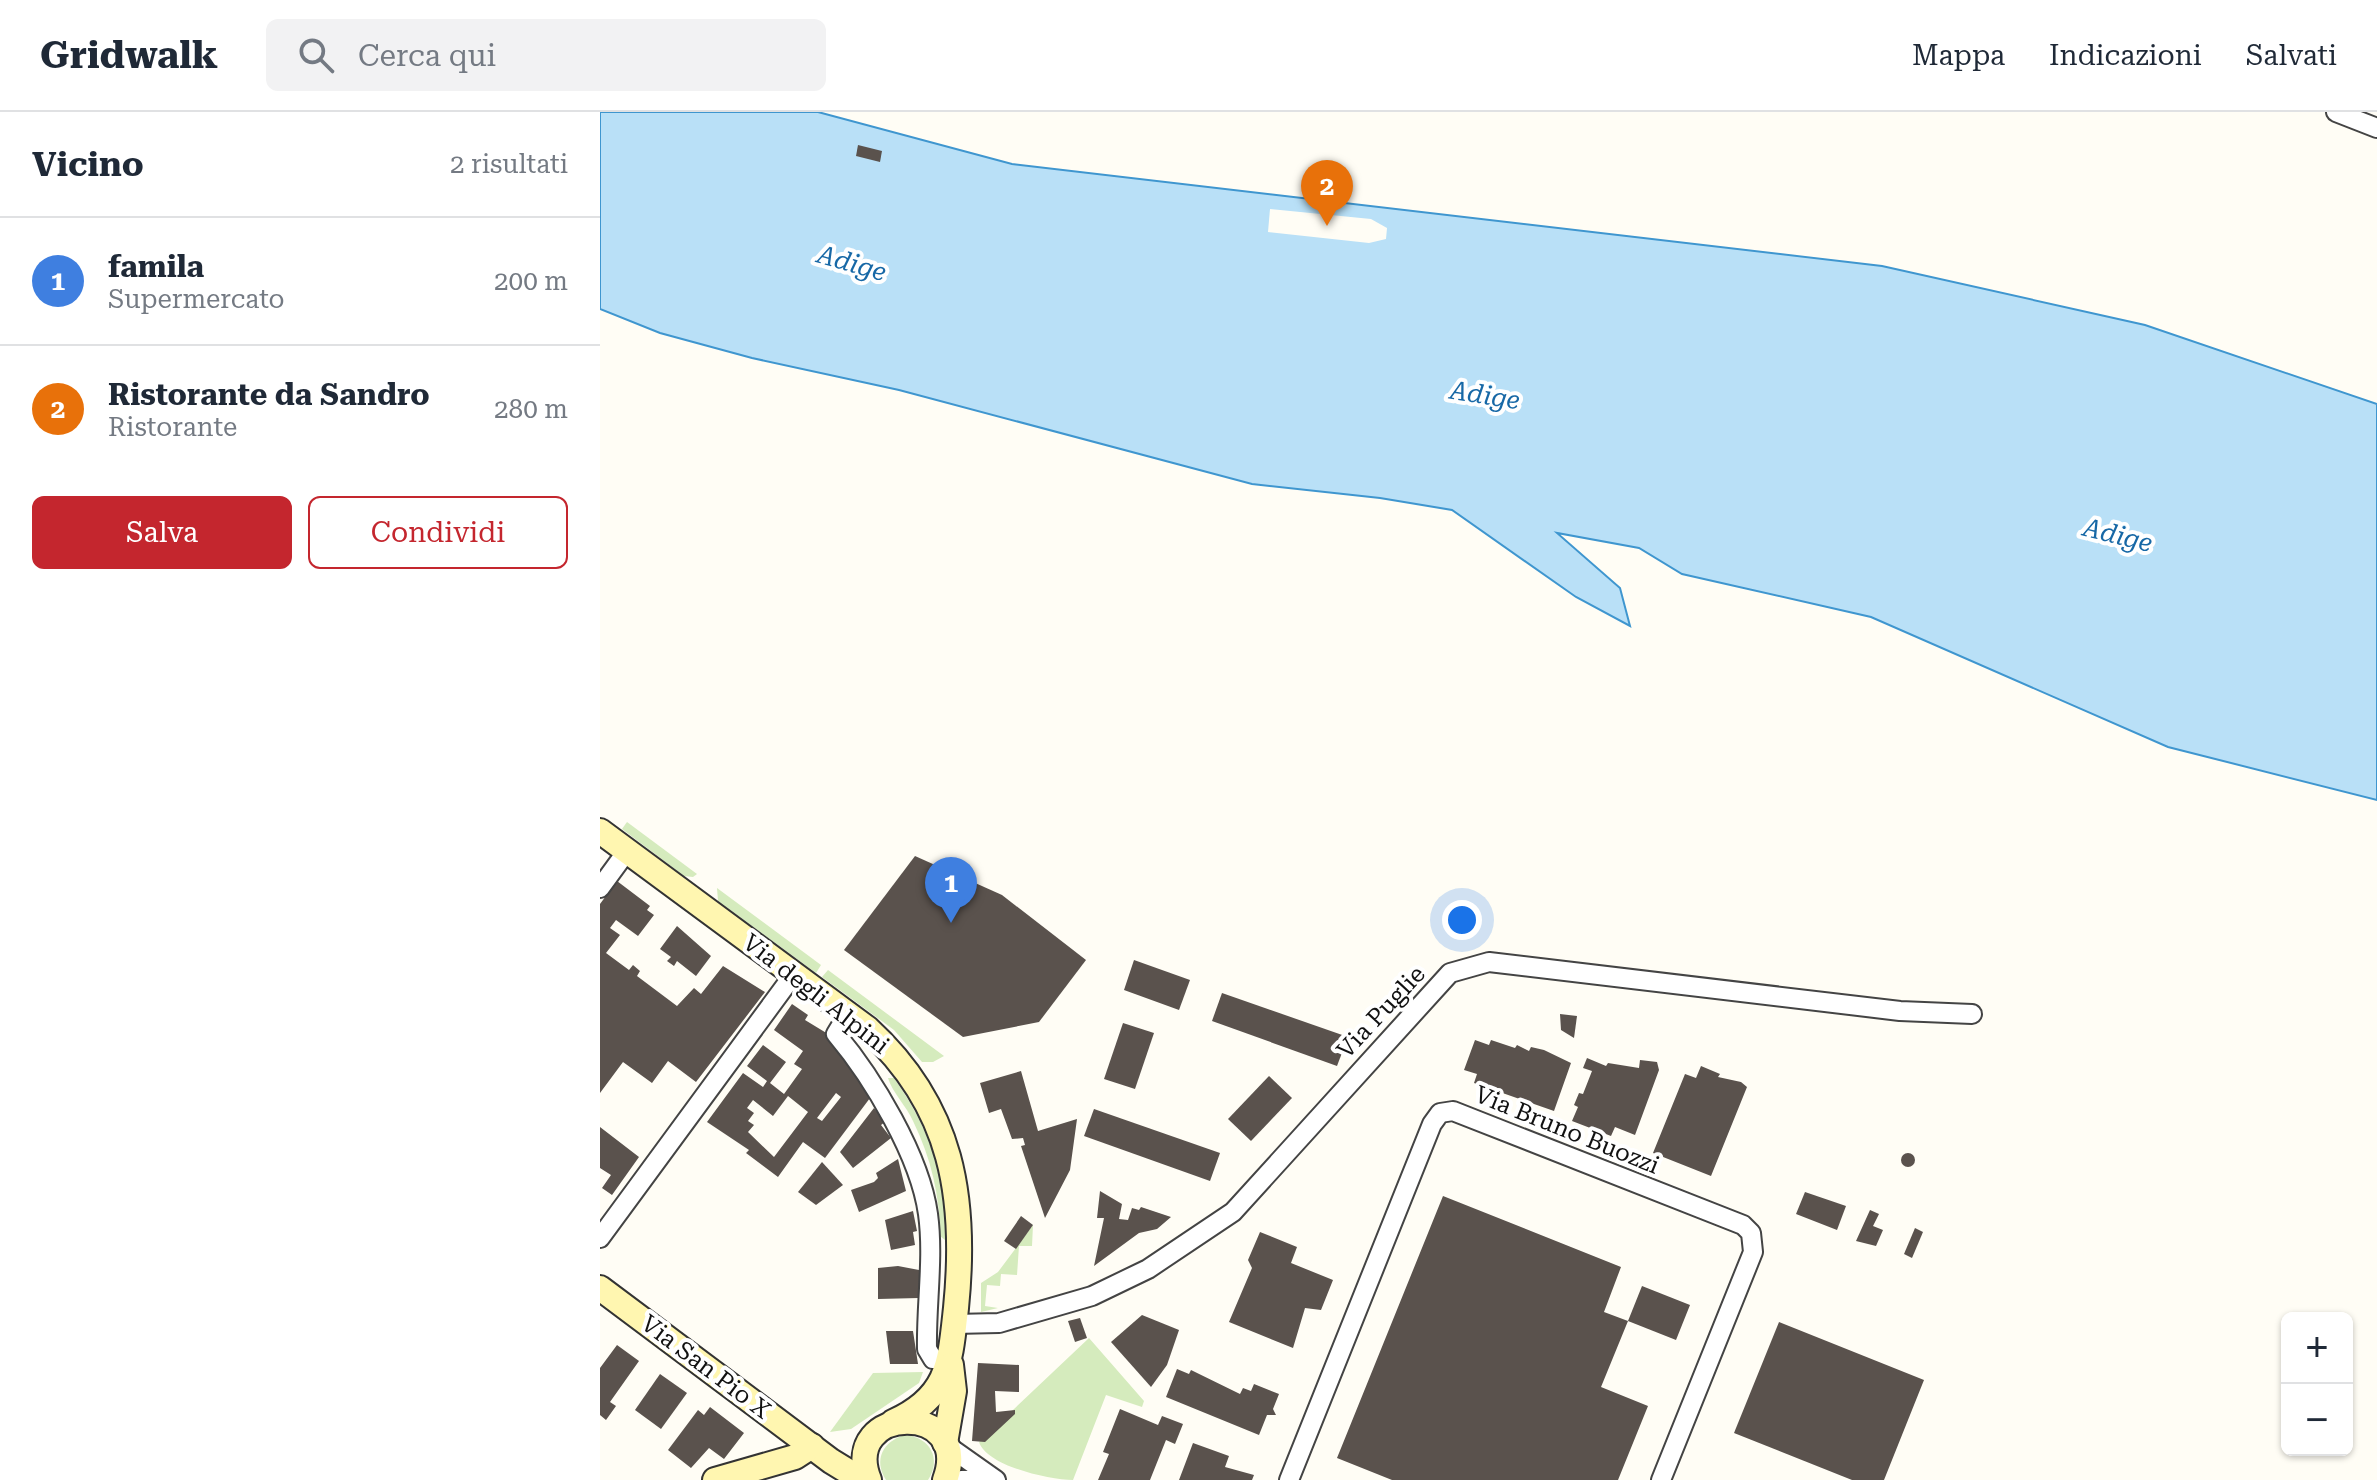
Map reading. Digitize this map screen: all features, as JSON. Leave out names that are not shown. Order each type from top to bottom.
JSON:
[{"type":"street","points":[[2336,112],[2377,128]]},
{"type":"street","name":"Via degli Alpini","points":[[600,831],[848,1014],[896,1059],[929,1107],[952,1166],[960,1218],[950,1357],[954,1391],[945,1443],[949,1458],[945,1480]]},
{"type":"street","points":[[600,888],[627,851]]},
{"type":"street","name":"Via Puglie","points":[[954,1324],[1004,1322],[1092,1296],[1148,1269],[1233,1212],[1450,973],[1489,962],[1885,1009],[1972,1014]]},
{"type":"street","points":[[600,1238],[794,974]]},
{"type":"street","points":[[848,1014],[836,1034],[870,1077],[895,1123],[925,1200],[929,1244],[927,1349],[933,1359],[950,1357]]},
{"type":"street","points":[[870,1077],[896,1059]]},
{"type":"street","name":"Via Bruno Buozzi","points":[[1289,1480],[1432,1124],[1440,1113],[1453,1111],[1743,1225],[1751,1233],[1753,1252],[1661,1480]]},
{"type":"street","name":"Via San Pio X","points":[[600,1288],[862,1480]]},
{"type":"street","name":"Via degli Alpini","points":[[884,1429],[917,1411],[933,1396],[950,1357]]},
{"type":"street","points":[[715,1480],[795,1457],[812,1446],[845,1449],[884,1429],[919,1422],[934,1430],[945,1443],[994,1480]]},
{"type":"street","points":[[869,1480],[865,1454],[884,1429]]},
{"type":"street","points":[[961,1480],[994,1480]]},
{"type":"green space","points":[[627,822],[697,874],[684,876],[622,829]]},
{"type":"green space","points":[[717,888],[821,965],[816,973],[718,901]]},
{"type":"green space","points":[[828,970],[944,1056],[933,1062],[922,1062],[894,1030],[822,977]]},
{"type":"green space","points":[[888,1078],[894,1078],[904,1093],[933,1153],[947,1218],[945,1240],[940,1236],[936,1192],[925,1149]]},
{"type":"green space","points":[[1033,1225],[1032,1246],[1019,1246],[1017,1275],[1001,1274],[1000,1286],[987,1285],[985,1306],[998,1308],[981,1312],[981,1283],[998,1272]]},
{"type":"green space","points":[[1089,1338],[1144,1401],[1142,1407],[1106,1395],[1073,1480],[1020,1470],[984,1451],[979,1442]]},
{"type":"green space","points":[[923,1372],[919,1383],[851,1429],[830,1432],[873,1373]]},
{"type":"green space","points":[[905,1435],[921,1440],[931,1450],[934,1464],[928,1480],[886,1480],[882,1473],[882,1452],[891,1442]]},
{"type":"water","name":"Adige","points":[[600,112],[818,112],[1012,164],[1882,266],[2145,325],[2377,404],[2377,800],[2168,747],[1871,617],[1682,574],[1639,548],[1557,533],[1620,588],[1630,626],[1576,597],[1452,510],[1380,498],[1252,484],[899,390],[752,358],[660,333],[600,309]]},
{"type":"pier","points":[[1270,209],[1371,219],[1387,228],[1386,239],[1369,243],[1268,232]]},
{"type":"building","points":[[858,145],[882,151],[880,162],[856,156]]},
{"type":"building","points":[[915,856],[1002,895],[1086,960],[1039,1022],[963,1037],[844,950]]},
{"type":"building","points":[[617,881],[650,906],[647,910],[654,915],[638,936],[616,920],[610,928],[620,935],[606,953],[629,970],[633,965],[640,971],[637,976],[677,1006],[694,988],[701,994],[723,966],[765,992],[696,1082],[668,1061],[652,1083],[623,1062],[600,1093],[600,904]]},
{"type":"building","points":[[677,926],[711,956],[696,976],[677,961],[674,966],[667,961],[671,957],[660,949]]},
{"type":"building","points":[[1134,960],[1190,980],[1179,1010],[1124,990]]},
{"type":"building","points":[[1222,993],[1348,1037],[1337,1066],[1212,1021]]},
{"type":"building","points":[[792,1004],[808,1015],[805,1020],[828,1034],[873,1094],[825,1158],[803,1142],[778,1177],[746,1153],[749,1150],[707,1122],[743,1073],[763,1087],[767,1081],[747,1066],[763,1045],[786,1062],[770,1083],[784,1094],[802,1069],[794,1064],[803,1051],[774,1030]],"holes":[[[836,1093],[841,1097],[822,1121],[817,1118]],[[788,1096],[808,1112],[774,1157],[748,1132],[754,1125],[748,1121],[754,1113],[747,1108],[753,1100],[773,1116]]]},
{"type":"building","points":[[1560,1014],[1577,1016],[1574,1038],[1561,1030]]},
{"type":"building","points":[[1123,1023],[1154,1033],[1135,1089],[1104,1079]]},
{"type":"building","points":[[1475,1040],[1489,1045],[1491,1040],[1515,1048],[1517,1045],[1529,1051],[1531,1047],[1544,1050],[1571,1063],[1554,1111],[1474,1083],[1477,1074],[1464,1070]]},
{"type":"building","points":[[1587,1058],[1606,1066],[1608,1063],[1639,1068],[1640,1060],[1657,1062],[1659,1070],[1635,1135],[1615,1127],[1611,1136],[1572,1121],[1578,1107],[1574,1105],[1579,1093],[1583,1094],[1592,1071],[1583,1068]]},
{"type":"building","points":[[1701,1066],[1720,1074],[1718,1077],[1741,1082],[1747,1087],[1711,1176],[1653,1153],[1685,1074],[1696,1078]]},
{"type":"building","points":[[1021,1071],[1038,1131],[1077,1119],[1070,1170],[1045,1218],[1021,1146],[1025,1145],[1023,1138],[1012,1139],[1001,1109],[989,1113],[980,1083]]},
{"type":"building","points":[[1269,1076],[1292,1098],[1251,1141],[1228,1119]]},
{"type":"building","points":[[874,1108],[885,1122],[881,1125],[891,1138],[853,1168],[840,1152]]},
{"type":"building","points":[[1094,1109],[1220,1153],[1210,1181],[1084,1136]]},
{"type":"building","points":[[600,1127],[639,1157],[612,1195],[602,1188],[611,1175],[600,1168]]},
{"type":"building","points":[[1908,1153],[1915,1160],[1908,1167],[1901,1160]]},
{"type":"building","points":[[898,1159],[906,1191],[859,1212],[851,1190],[874,1182],[878,1178],[876,1173]]},
{"type":"building","points":[[822,1162],[843,1185],[816,1205],[798,1192]]},
{"type":"building","points":[[1100,1191],[1122,1204],[1119,1219],[1128,1220],[1132,1208],[1139,1210],[1141,1207],[1171,1217],[1157,1229],[1139,1233],[1094,1266],[1104,1218],[1097,1218]]},
{"type":"building","points":[[1805,1192],[1846,1206],[1837,1230],[1796,1214]]},
{"type":"building","points":[[1443,1196],[1621,1267],[1604,1312],[1628,1321],[1601,1387],[1648,1406],[1618,1480],[1392,1480],[1337,1458]]},
{"type":"building","points":[[1870,1210],[1879,1214],[1873,1226],[1883,1230],[1876,1246],[1856,1241]]},
{"type":"building","points":[[913,1211],[917,1231],[913,1232],[915,1245],[891,1250],[885,1220]]},
{"type":"building","points":[[1021,1216],[1033,1225],[1016,1249],[1004,1241]]},
{"type":"building","points":[[1915,1228],[1923,1232],[1912,1258],[1904,1254]]},
{"type":"building","points":[[1260,1232],[1297,1247],[1291,1263],[1333,1280],[1321,1310],[1305,1308],[1293,1348],[1229,1322],[1252,1268],[1248,1260]]},
{"type":"building","points":[[898,1266],[919,1270],[919,1298],[878,1299],[878,1268]]},
{"type":"building","points":[[1642,1286],[1690,1305],[1676,1340],[1628,1321]]},
{"type":"building","points":[[1142,1315],[1179,1330],[1167,1365],[1151,1387],[1111,1342]]},
{"type":"building","points":[[1080,1318],[1087,1338],[1075,1342],[1068,1321]]},
{"type":"building","points":[[1779,1322],[1924,1380],[1884,1480],[1852,1480],[1734,1433]]},
{"type":"building","points":[[886,1331],[913,1331],[918,1364],[890,1364]]},
{"type":"building","points":[[617,1345],[639,1361],[610,1402],[616,1406],[606,1420],[600,1415],[600,1368]]},
{"type":"building","points":[[978,1363],[1019,1365],[1019,1392],[995,1391],[996,1412],[1015,1410],[1015,1414],[985,1442],[972,1441]]},
{"type":"building","points":[[1177,1369],[1189,1374],[1191,1370],[1240,1394],[1243,1388],[1251,1391],[1254,1384],[1279,1394],[1273,1409],[1276,1415],[1267,1415],[1259,1435],[1166,1397]]},
{"type":"building","points":[[660,1374],[687,1393],[661,1429],[635,1410]]},
{"type":"building","points":[[710,1407],[744,1433],[724,1459],[709,1448],[691,1468],[668,1450],[698,1410],[704,1415]]},
{"type":"building","points":[[1120,1409],[1158,1425],[1162,1416],[1183,1424],[1175,1444],[1166,1440],[1150,1480],[1098,1480],[1109,1454],[1103,1452]]},
{"type":"building","points":[[1193,1443],[1229,1456],[1225,1467],[1254,1475],[1252,1480],[1179,1480]]},
{"type":"place","name":"Ristorante da Sandro","points":[[1327,226]]},
{"type":"place","name":"famila","points":[[951,923]]}]
